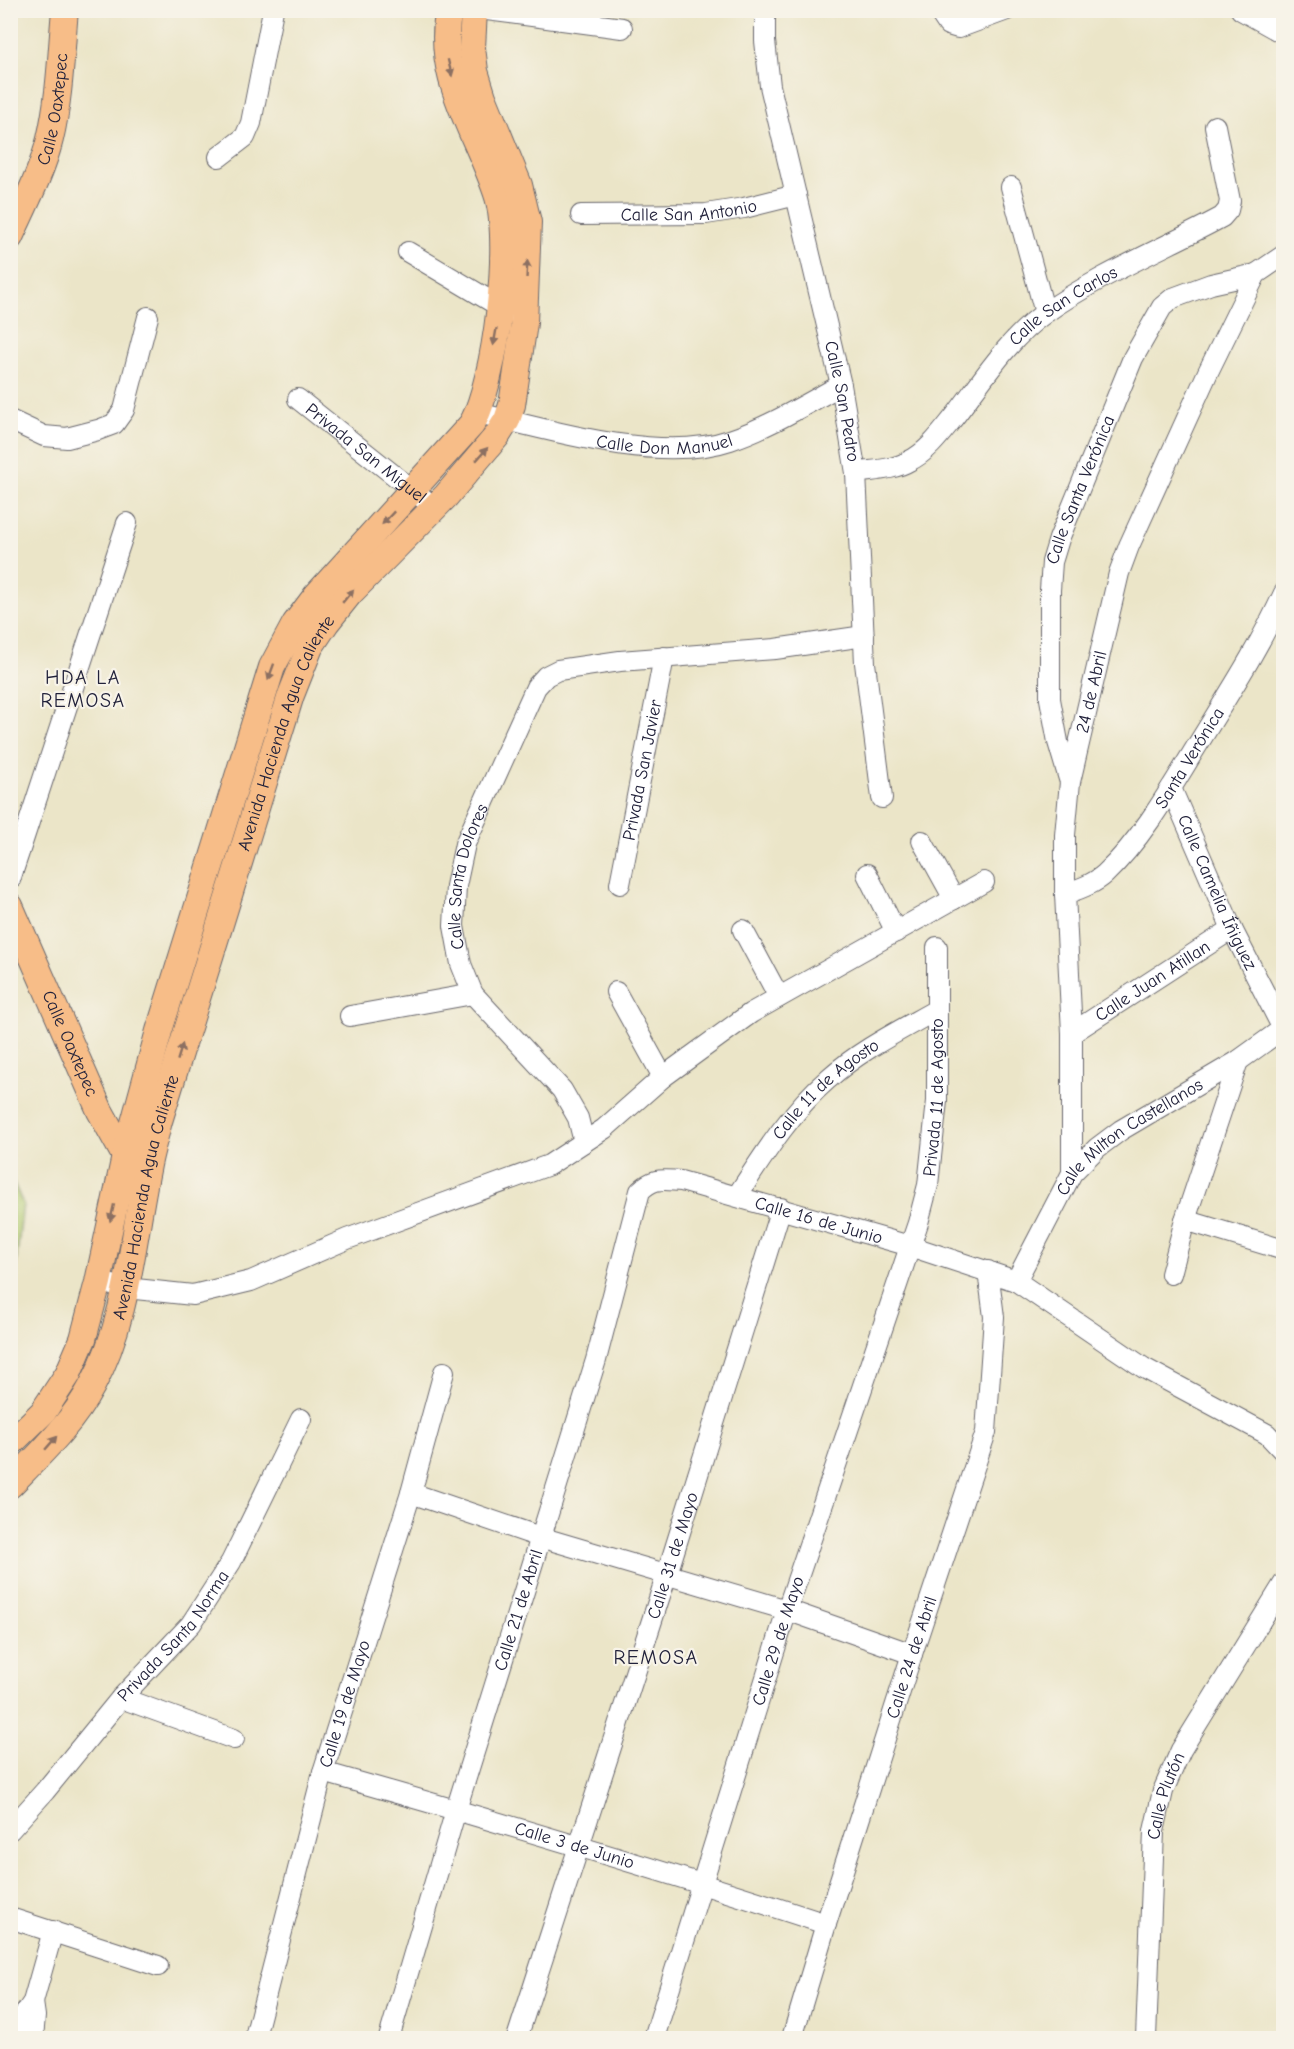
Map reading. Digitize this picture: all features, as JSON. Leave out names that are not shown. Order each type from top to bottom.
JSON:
[{"type":"main road","name":"Calle Oaxtepec","points":[[10,237],[50,140],[65,10]]},
{"type":"main road","name":"Avenida Hacienda Agua Caliente","points":[[10,1485],[51,1444],[73,1416],[91,1388],[108,1353],[126,1288],[136,1162],[159,1031],[273,667],[295,624],[316,596],[472,424],[486,392],[499,305],[502,212],[450,72],[446,42],[449,10]]},
{"type":"main road","name":"Avenida Hacienda Agua Caliente","points":[[10,1444],[43,1412],[68,1374],[82,1339],[136,1162],[159,1121],[298,673],[310,647],[350,593],[434,507],[497,436],[507,420],[512,405],[524,323],[528,222],[519,185],[483,97],[475,71],[472,48],[474,10]]},
{"type":"main road","name":"Calle Oaxtepec","points":[[10,906],[100,1111],[136,1162]]},
{"type":"street","points":[[219,157],[245,137],[251,123],[273,10]]},
{"type":"street","points":[[487,10],[622,28]]},
{"type":"street","name":"Calle San Pedro","points":[[765,10],[765,41],[770,86],[841,385],[856,473],[865,663],[882,798]]},
{"type":"street","points":[[938,10],[948,25],[958,28],[1007,10]]},
{"type":"street","points":[[1241,10],[1284,34]]},
{"type":"street","name":"Calle San Carlos","points":[[856,473],[898,466],[924,451],[945,429],[1011,343],[1045,313],[1086,287],[1143,256],[1222,217],[1228,210],[1230,201],[1215,126]]},
{"type":"street","points":[[1011,187],[1045,313]]},
{"type":"street","name":"Calle San Antonio","points":[[581,215],[706,214],[744,208],[796,195]]},
{"type":"street","points":[[408,252],[499,305],[524,323]]},
{"type":"street","name":"24 de Abril","points":[[1072,1173],[1072,1034],[1065,894],[1065,836],[1070,782],[1119,573],[1129,546],[1203,383],[1256,274],[1284,255]]},
{"type":"street","name":"Calle Santa Verónica","points":[[1070,782],[1058,742],[1050,699],[1050,590],[1052,562],[1059,539],[1133,358],[1162,307],[1173,298],[1211,284],[1256,274]]},
{"type":"street","points":[[10,420],[44,436],[67,438],[114,424],[124,410],[148,316]]},
{"type":"street","name":"Calle Don Manuel","points":[[478,413],[630,445],[664,449],[701,447],[730,440],[761,427],[841,385]]},
{"type":"street","name":"Privada San Miguel","points":[[298,399],[434,507]]},
{"type":"street","points":[[10,880],[127,523]]},
{"type":"street","name":"Santa Verónica","points":[[1065,894],[1083,888],[1103,876],[1171,788],[1250,657],[1284,593]]},
{"type":"street","name":"Calle Santa Dolores","points":[[584,1142],[578,1118],[562,1090],[473,994],[461,964],[454,926],[456,886],[465,844],[536,687],[546,676],[558,670],[620,661],[775,650],[864,636]]},
{"type":"street","name":"Privada San Javier","points":[[620,884],[664,657]]},
{"type":"street","name":"Calle Camelia Íñiguez","points":[[1171,788],[1233,928],[1283,1029]]},
{"type":"street","points":[[922,841],[954,899]]},
{"type":"street","points":[[867,874],[896,932]]},
{"type":"street","points":[[98,1282],[126,1288],[193,1295],[251,1281],[347,1239],[549,1165],[604,1129],[663,1077],[751,1013],[984,882]]},
{"type":"street","name":"Calle Juan Atillan","points":[[1072,1034],[1233,928]]},
{"type":"street","points":[[743,930],[779,998]]},
{"type":"street","name":"Privada 11 de Agosto","points":[[910,1246],[928,1185],[937,1101],[937,947]]},
{"type":"street","points":[[616,992],[663,1077]]},
{"type":"street","points":[[350,1016],[473,994]]},
{"type":"street","name":"Calle 11 de Agosto","points":[[737,1196],[766,1152],[826,1080],[862,1052],[936,1010]]},
{"type":"street","name":"Calle Milton Castellanos","points":[[1016,1281],[1072,1173],[1096,1148],[1121,1130],[1238,1061],[1283,1029]]},
{"type":"street","points":[[1171,1274],[1185,1220],[1238,1061]]},
{"type":"street","name":"Calle 16 de Junio","points":[[648,1183],[656,1180],[681,1181],[781,1208],[988,1271]]},
{"type":"street","name":"Calle 21 de Abril","points":[[389,2038],[456,1810],[596,1360],[640,1191],[648,1183]]},
{"type":"street","name":"Calle 31 de Mayo","points":[[517,2038],[667,1574],[781,1208]]},
{"type":"street","points":[[1185,1220],[1284,1250]]},
{"type":"street","name":"Calle 29 de Mayo","points":[[654,2038],[787,1610],[910,1246]]},
{"type":"street","points":[[988,1271],[1016,1281],[1144,1368],[1267,1434],[1284,1452]]},
{"type":"street","name":"Calle 24 de Abril","points":[[792,2038],[912,1654],[986,1432],[994,1317],[988,1271]]},
{"type":"street","name":"Calle 19 de Mayo","points":[[256,2038],[323,1772],[411,1493],[444,1372]]},
{"type":"street","name":"Privada Santa Norma","points":[[10,1830],[121,1698],[191,1624],[225,1571],[301,1419]]},
{"type":"street","points":[[411,1493],[540,1537],[787,1610],[912,1654]]},
{"type":"street","name":"Calle Plutón","points":[[1146,2038],[1154,1831],[1164,1791],[1181,1750],[1284,1582]]},
{"type":"street","points":[[121,1698],[234,1739]]},
{"type":"street","name":"Calle 3 de Junio","points":[[323,1772],[580,1845],[826,1924]]},
{"type":"street","points":[[10,1918],[158,1966]]},
{"type":"street","points":[[15,2038],[24,2015],[33,2002],[53,1931]]},
{"type":"street","points":[[33,2002],[35,2016],[33,2038]]},
{"type":"green space","points":[[11,1177],[23,1204],[11,1305]]},
{"type":"district","name":"HDA LA REMOSA","points":[[83,688]]},
{"type":"district","name":"REMOSA","points":[[656,1657]]}]
